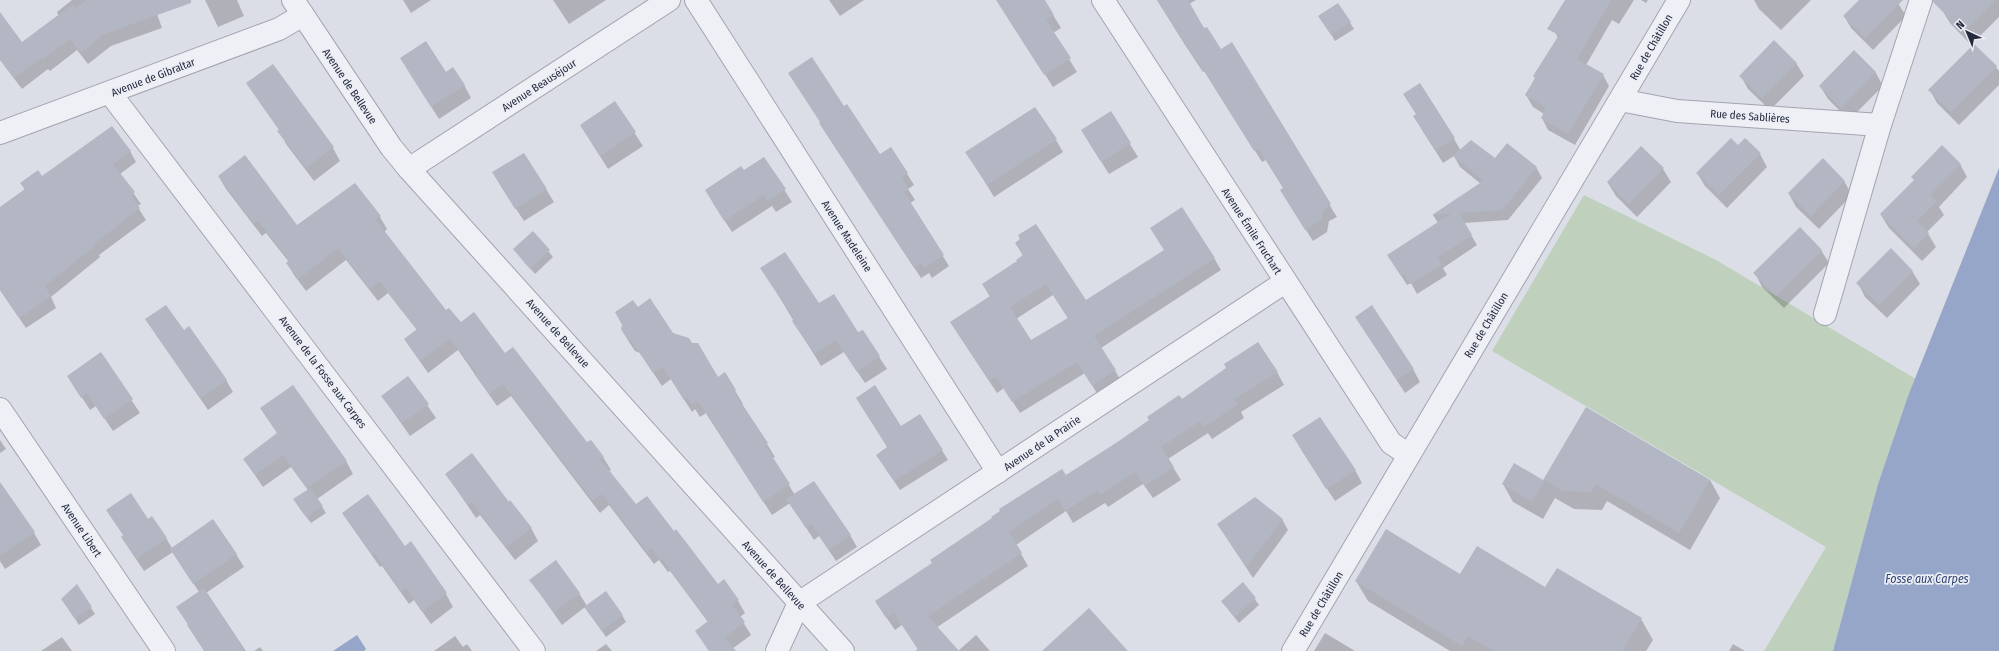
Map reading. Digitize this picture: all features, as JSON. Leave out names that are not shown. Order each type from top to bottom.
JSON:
[{"type":"street","name":"Avenue Beauséjour","points":[[409,169],[670,0]]},
{"type":"street","name":"Avenue Madeleine","points":[[696,0],[998,472]]},
{"type":"street","name":"Avenue Émile Fruchart","points":[[1103,0],[1391,443],[1409,455]]},
{"type":"street","name":"Rue de Châtillon","points":[[1293,651],[1679,0]]},
{"type":"street","points":[[1825,314],[1880,126],[1921,0]]},
{"type":"street","name":"Avenue de Bellevue","points":[[298,8],[391,147],[409,169],[843,651]]},
{"type":"street","name":"Avenue de Gibraltar","points":[[0,133],[280,29],[298,8]]},
{"type":"street","name":"Avenue de la Fosse aux Carpes","points":[[110,93],[534,651]]},
{"type":"street","name":"Rue des Sablières","points":[[1620,100],[1677,112],[1880,126]]},
{"type":"street","name":"Avenue de la Prairie","points":[[799,603],[1285,282]]},
{"type":"street","name":"Avenue Libert","points":[[0,408],[164,651]]},
{"type":"street","points":[[776,651],[799,603]]},
{"type":"green space","points":[[1584,195],[1716,260],[1916,379],[1908,396],[1878,484],[1833,651],[1764,651],[1826,547],[1492,351]]},
{"type":"water","name":"Fosse aux Carpes","points":[[1999,168],[1999,651],[1833,651],[1878,484],[1908,396]]},
{"type":"water","points":[[357,635],[366,649],[364,651],[333,651]]},
{"type":"building","points":[[87,0],[191,0],[191,3],[104,34],[81,53],[70,39],[42,60],[41,58],[14,78],[0,59],[0,12],[22,42],[73,4],[76,8]]},
{"type":"building","points":[[996,0],[1045,0],[1054,15],[1046,20],[1071,58],[1044,75]]},
{"type":"building","points":[[1157,0],[1188,0],[1204,28],[1207,27],[1221,49],[1232,42],[1331,204],[1323,210],[1321,220],[1305,230],[1280,190],[1283,188],[1259,149],[1254,151],[1197,60],[1196,61]]},
{"type":"building","points":[[1565,0],[1611,0],[1577,59],[1604,74],[1568,134],[1541,118],[1546,108],[1525,95],[1535,78],[1533,76],[1559,35],[1547,29]]},
{"type":"building","points":[[1859,0],[1903,0],[1865,38],[1843,16]]},
{"type":"building","points":[[1933,0],[1995,0],[1963,32],[1933,2]]},
{"type":"building","points":[[1338,3],[1351,22],[1331,35],[1318,16]]},
{"type":"building","points":[[1774,40],[1797,63],[1762,98],[1739,76]]},
{"type":"building","points":[[426,41],[446,72],[453,67],[465,85],[431,107],[400,58]]},
{"type":"building","points":[[1974,44],[1997,66],[1951,112],[1928,90]]},
{"type":"building","points":[[1854,50],[1876,72],[1841,108],[1819,86]]},
{"type":"building","points":[[812,57],[844,106],[847,104],[880,154],[891,147],[908,173],[902,178],[909,189],[904,192],[944,255],[924,268],[922,263],[914,268],[788,73]]},
{"type":"building","points":[[273,64],[334,147],[306,168],[277,131],[279,130],[246,83]]},
{"type":"building","points":[[1420,83],[1455,138],[1435,150],[1413,116],[1416,114],[1403,94]]},
{"type":"building","points":[[615,101],[636,132],[600,156],[580,125]]},
{"type":"building","points":[[1035,107],[1057,139],[987,185],[965,152]]},
{"type":"building","points":[[1111,111],[1131,143],[1101,162],[1081,130]]},
{"type":"building","points":[[112,126],[131,151],[113,164],[135,192],[131,196],[140,208],[94,244],[95,246],[45,286],[51,296],[19,318],[0,290],[0,207],[25,189],[20,183],[38,170],[42,176]]},
{"type":"building","points":[[1731,138],[1738,145],[1745,138],[1761,153],[1719,195],[1696,173]]},
{"type":"building","points":[[1471,140],[1495,158],[1507,143],[1537,167],[1502,210],[1459,213],[1472,235],[1438,257],[1442,264],[1410,284],[1404,274],[1401,276],[1387,255],[1452,213],[1432,215],[1483,181],[1453,156]]},
{"type":"building","points":[[1942,145],[1961,164],[1930,195],[1937,201],[1917,221],[1929,233],[1914,248],[1880,214],[1914,180],[1911,177]]},
{"type":"building","points":[[1641,146],[1664,168],[1629,204],[1607,182]]},
{"type":"building","points":[[524,153],[547,189],[515,209],[492,172]]},
{"type":"building","points":[[245,155],[297,225],[355,183],[381,216],[376,220],[446,310],[449,308],[461,322],[474,312],[505,353],[513,347],[587,442],[591,440],[604,457],[600,459],[636,504],[647,496],[674,531],[676,529],[718,584],[724,579],[739,600],[732,605],[745,622],[725,637],[736,651],[709,651],[695,631],[708,621],[662,559],[660,560],[652,548],[647,552],[602,494],[593,501],[503,384],[489,394],[474,374],[476,372],[450,339],[420,361],[404,339],[417,329],[380,281],[370,289],[338,248],[298,279],[286,263],[289,260],[258,221],[254,224],[218,176]]},
{"type":"building","points":[[764,157],[786,189],[768,201],[764,195],[724,221],[705,190],[741,166],[744,170]]},
{"type":"building","points":[[1823,158],[1845,181],[1811,216],[1788,193]]},
{"type":"building","points":[[1182,207],[1215,258],[1094,336],[1116,370],[1092,386],[1077,362],[1012,402],[996,377],[989,381],[950,322],[990,296],[982,284],[1017,261],[1016,260],[1023,255],[1015,243],[1020,239],[1018,235],[1036,224],[1086,300],[1164,250],[1150,228]],"holes":[[[1046,284],[1068,318],[1031,340],[1010,307]]]},
{"type":"building","points":[[1800,227],[1822,250],[1776,296],[1753,273]]},
{"type":"building","points":[[533,231],[550,250],[530,269],[513,249]]},
{"type":"building","points":[[1891,248],[1913,271],[1879,305],[1856,283]]},
{"type":"building","points":[[785,252],[819,303],[834,294],[858,332],[863,330],[880,356],[857,372],[836,340],[814,354],[792,321],[794,319],[760,268]]},
{"type":"building","points":[[650,298],[673,333],[689,338],[692,343],[698,343],[718,377],[725,372],[736,390],[734,392],[768,443],[765,445],[790,484],[763,502],[698,401],[692,405],[687,397],[684,400],[663,367],[653,373],[631,340],[627,339],[621,329],[622,325],[615,312],[633,300],[638,307]]},
{"type":"building","points":[[166,305],[184,330],[189,326],[227,380],[200,398],[145,319]]},
{"type":"building","points":[[1372,305],[1414,369],[1397,380],[1355,317]]},
{"type":"building","points":[[1258,342],[1278,372],[1234,399],[1238,404],[1204,427],[1200,421],[1161,447],[1174,467],[1145,486],[1135,472],[1100,495],[1097,491],[1065,511],[1058,499],[1009,532],[1022,553],[928,616],[959,651],[919,651],[894,613],[886,618],[875,601],[932,563],[930,560],[992,518],[991,517],[1000,511],[999,509],[1062,469],[1066,475],[1116,443],[1149,420],[1147,417],[1179,395],[1182,399],[1226,368],[1224,364]]},
{"type":"building","points":[[101,352],[133,399],[104,419],[87,393],[81,398],[67,376]]},
{"type":"building","points":[[408,376],[429,404],[402,423],[381,396]]},
{"type":"building","points":[[293,385],[347,461],[307,488],[283,455],[255,475],[243,459],[277,433],[260,408]]},
{"type":"building","points":[[875,385],[901,426],[920,414],[943,450],[894,481],[876,455],[887,447],[856,398]]},
{"type":"building","points":[[1586,407],[1710,480],[1679,533],[1596,484],[1591,492],[1563,491],[1545,480],[1532,502],[1502,484],[1514,463],[1543,480]]},
{"type":"building","points":[[1320,417],[1356,470],[1326,489],[1292,435]]},
{"type":"building","points":[[472,453],[509,502],[510,500],[532,528],[506,547],[472,502],[468,505],[445,474]]},
{"type":"building","points":[[814,481],[851,535],[829,550],[812,525],[806,528],[786,499]]},
{"type":"building","points":[[0,482],[35,532],[0,556]]},
{"type":"building","points":[[310,488],[323,506],[306,517],[293,499]]},
{"type":"building","points":[[131,493],[148,519],[152,516],[167,538],[136,559],[121,537],[123,535],[106,510]]},
{"type":"building","points":[[368,494],[405,546],[411,541],[447,593],[422,612],[406,588],[401,591],[374,553],[372,555],[342,513]]},
{"type":"building","points":[[1255,497],[1283,519],[1246,567],[1217,524]]},
{"type":"building","points":[[213,519],[237,554],[193,584],[170,549]]},
{"type":"building","points":[[1386,529],[1460,574],[1477,546],[1545,587],[1557,568],[1642,618],[1622,651],[1494,651],[1468,636],[1462,646],[1355,581]]},
{"type":"building","points":[[556,560],[580,593],[554,612],[529,580]]},
{"type":"building","points":[[1243,582],[1256,598],[1235,617],[1221,601]]},
{"type":"building","points":[[77,584],[92,607],[75,619],[61,599]]},
{"type":"building","points":[[204,588],[246,651],[204,651],[176,607]]},
{"type":"building","points":[[606,591],[623,615],[602,631],[584,607]]},
{"type":"building","points":[[1089,608],[1128,651],[1042,651]]}]
